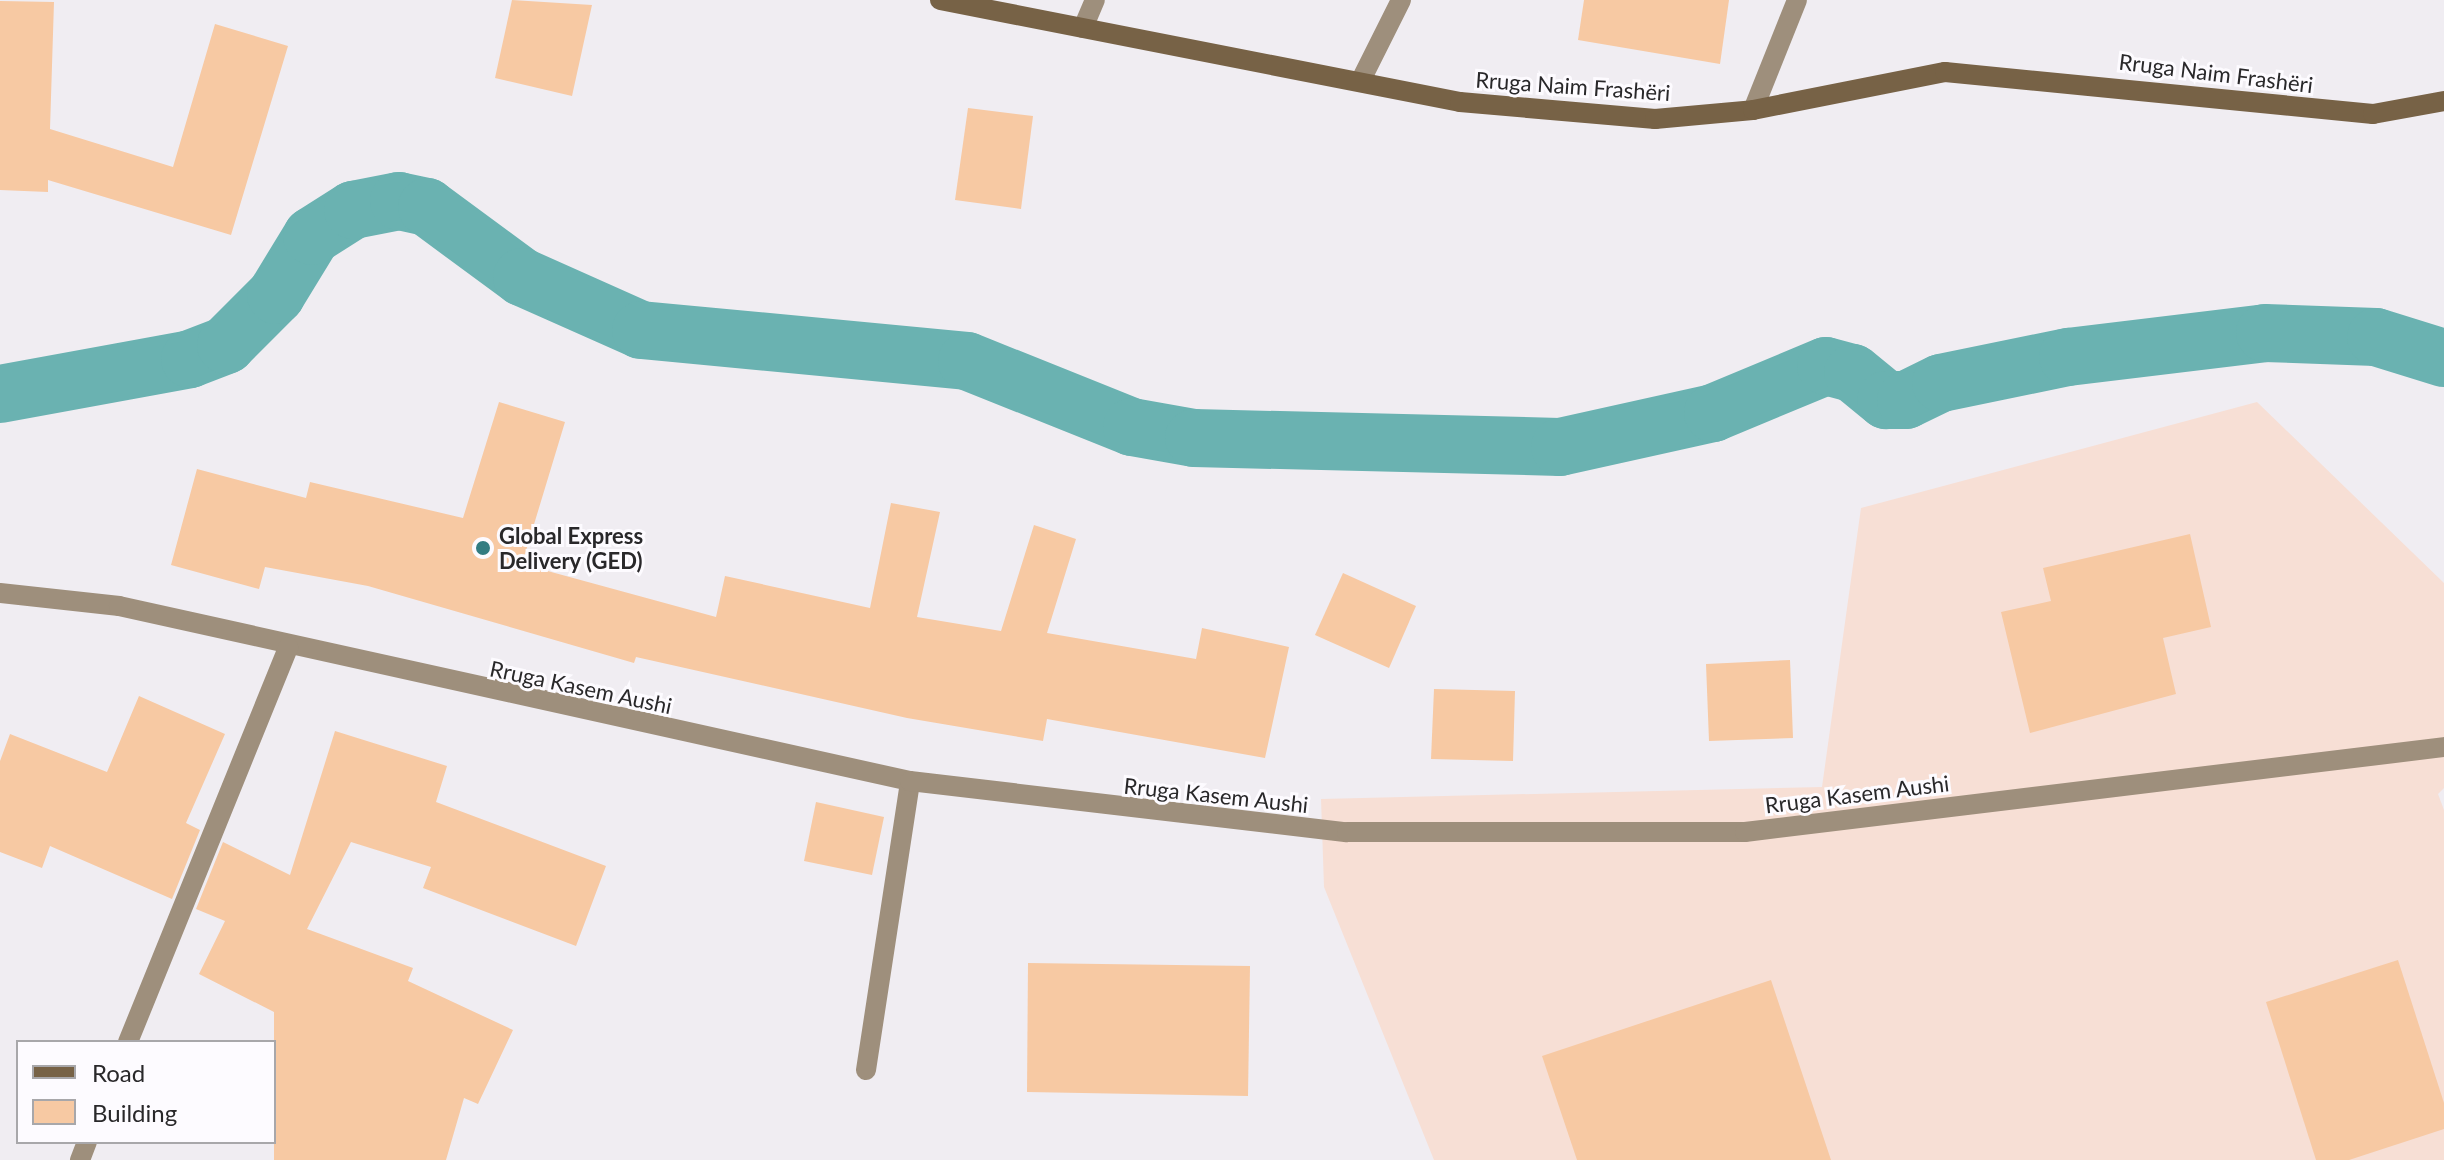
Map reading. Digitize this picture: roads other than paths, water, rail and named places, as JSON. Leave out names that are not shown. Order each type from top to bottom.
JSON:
[{"type":"street","name":"Rruga Naim Frashëri","points":[[940,0],[1362,78],[1460,102],[1655,119],[1753,110],[1945,72],[2373,114],[2444,101]]},
{"type":"street","points":[[1083,28],[1095,0]]},
{"type":"street","points":[[1362,78],[1401,0]]},
{"type":"street","points":[[1753,110],[1797,0]]},
{"type":"street","name":"Rruga Kasem Aushi","points":[[0,593],[119,606],[288,647],[910,781],[1347,832],[1745,832],[2444,747]]},
{"type":"street","points":[[129,1040],[288,647]]},
{"type":"street","points":[[866,1070],[910,781]]},
{"type":"waterway","points":[[0,394],[190,359],[226,345],[276,295],[312,236],[353,210],[399,201],[427,207],[522,277],[641,330],[967,361],[1132,427],[1194,438],[1560,447],[1713,413],[1826,366],[1853,373],[1886,400],[1906,400],[1941,383],[2068,357],[2265,333],[2376,337],[2444,358]]},
{"type":"place","name":"Global Express Delivery (GED)","points":[[483,548]]}]
